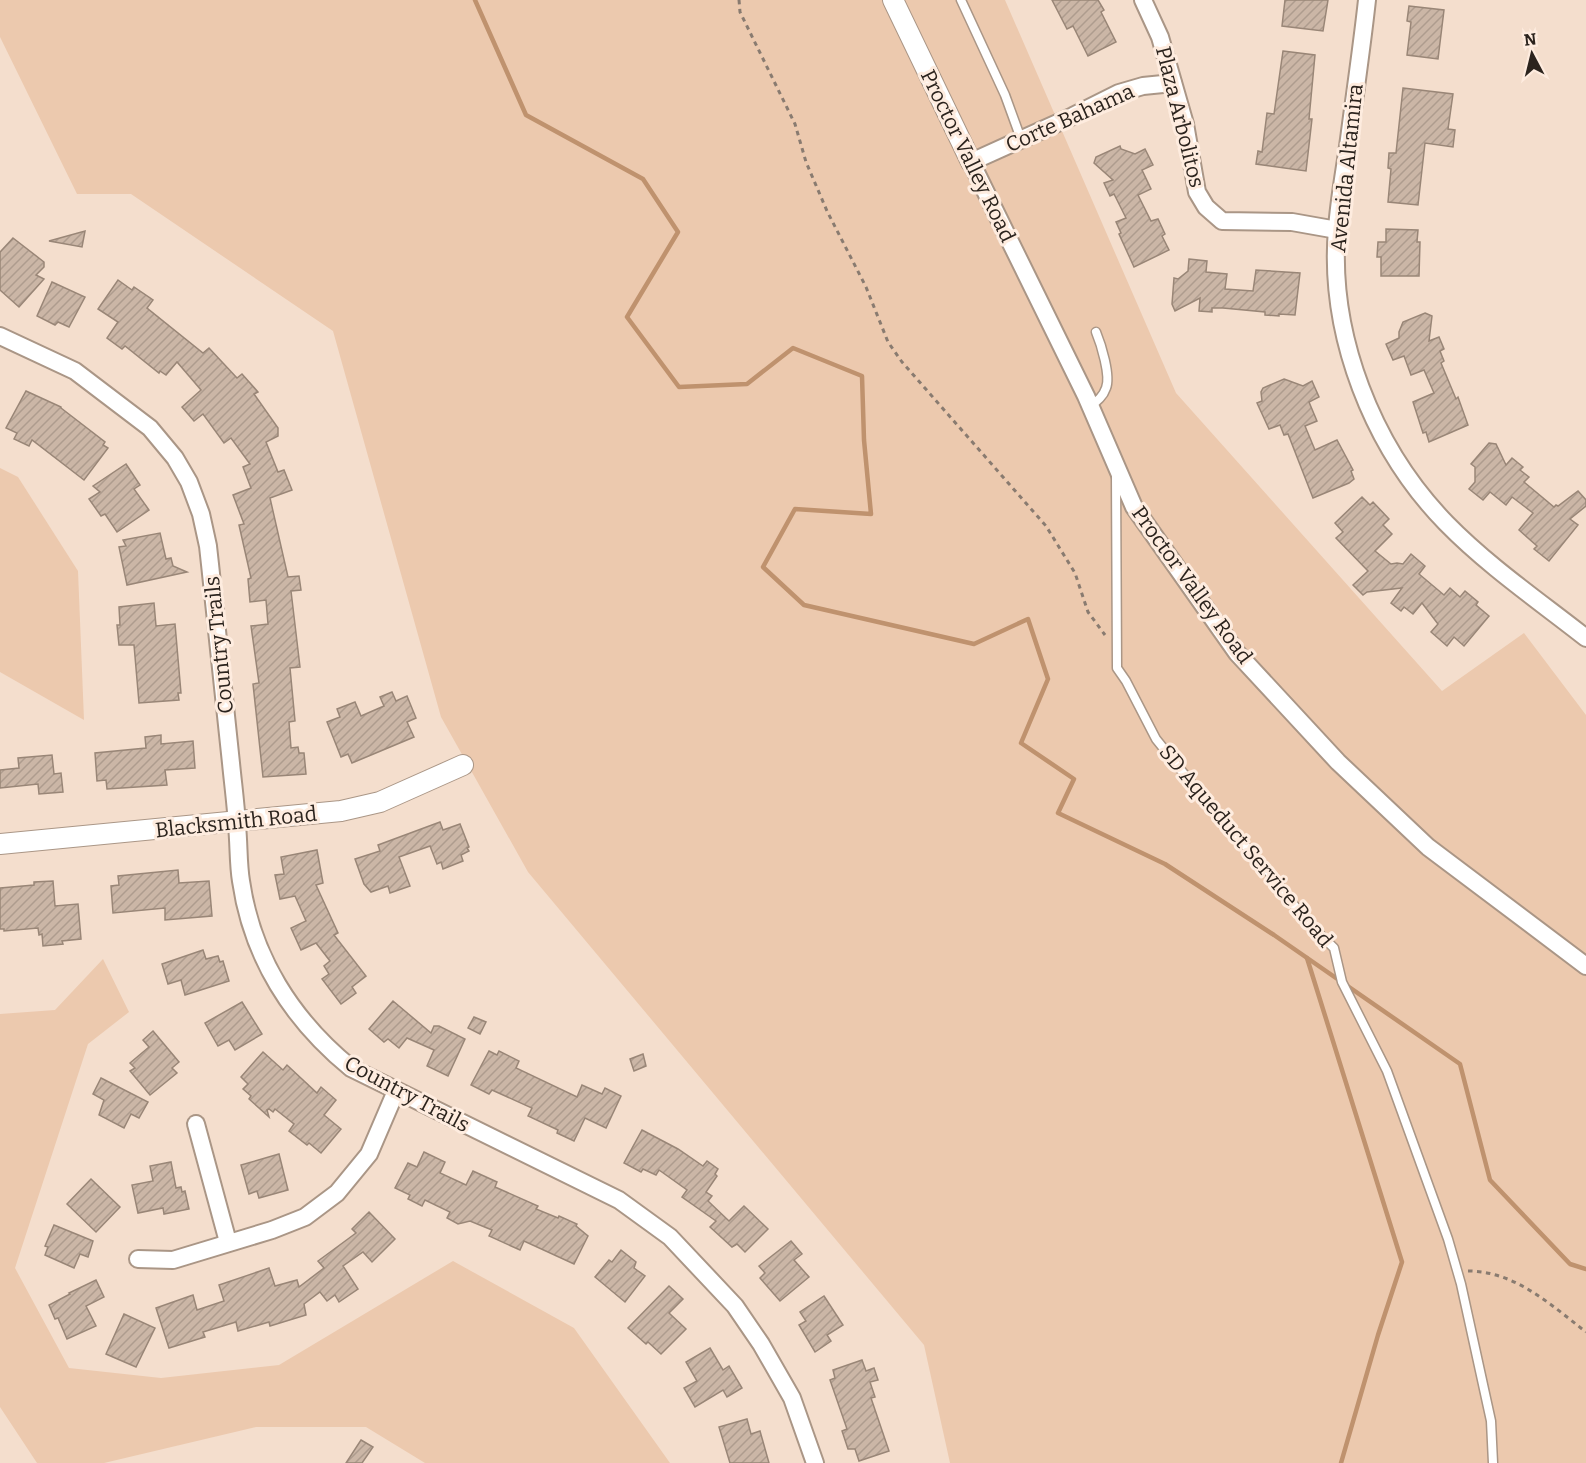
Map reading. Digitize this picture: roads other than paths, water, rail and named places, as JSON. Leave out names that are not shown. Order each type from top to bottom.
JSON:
[{"type":"street","name":"Proctor Valley Road","points":[[893,0],[1090,406],[1134,507],[1237,652],[1338,762],[1428,847],[1586,966]]},
{"type":"street","name":"Plaza Arbolitos","points":[[1143,0],[1160,37],[1185,124],[1197,192],[1206,207],[1222,221],[1292,222],[1337,230]]},
{"type":"street","name":"Avenida Altamira","points":[[1367,0],[1337,230],[1337,282],[1345,333],[1361,388],[1389,446],[1412,481],[1445,522],[1468,544],[1586,638]]},
{"type":"street","name":"Corte Bahama","points":[[971,162],[1119,93],[1143,86],[1173,82]]},
{"type":"street","name":"Country Trails","points":[[0,336],[75,371],[130,412],[160,439],[175,458],[189,482],[201,514],[208,546],[241,879],[249,920],[260,952],[284,996],[303,1023],[351,1068],[619,1200],[670,1237],[735,1306],[761,1344],[792,1398],[815,1463]]},
{"type":"street","name":"Blacksmith Road","points":[[0,844],[341,811],[380,802],[463,765]]},
{"type":"street","points":[[138,1259],[173,1260],[272,1230],[305,1217],[337,1193],[369,1154],[396,1091]]},
{"type":"street","points":[[196,1124],[228,1242]]},
{"type":"lane","points":[[961,0],[1005,95],[1021,139]]},
{"type":"lane","points":[[1090,406],[1100,399],[1107,381],[1096,332]]},
{"type":"lane","name":"SD Aqueduct Service Road","points":[[1116,465],[1116,668],[1156,739],[1201,795],[1273,877],[1306,921],[1334,948],[1342,982],[1387,1071],[1448,1239],[1491,1421],[1493,1463]]},
{"type":"waterway","points":[[475,0],[526,115],[643,179],[678,232],[627,317],[679,387],[747,384],[793,348],[862,376],[864,440],[871,514],[795,509],[763,567],[804,605],[974,644],[1028,619],[1048,679],[1021,743],[1074,779],[1058,813],[1165,864],[1274,935],[1460,1064],[1490,1180],[1570,1264],[1586,1269]]},
{"type":"waterway","points":[[1307,958],[1402,1262],[1341,1463]]}]
